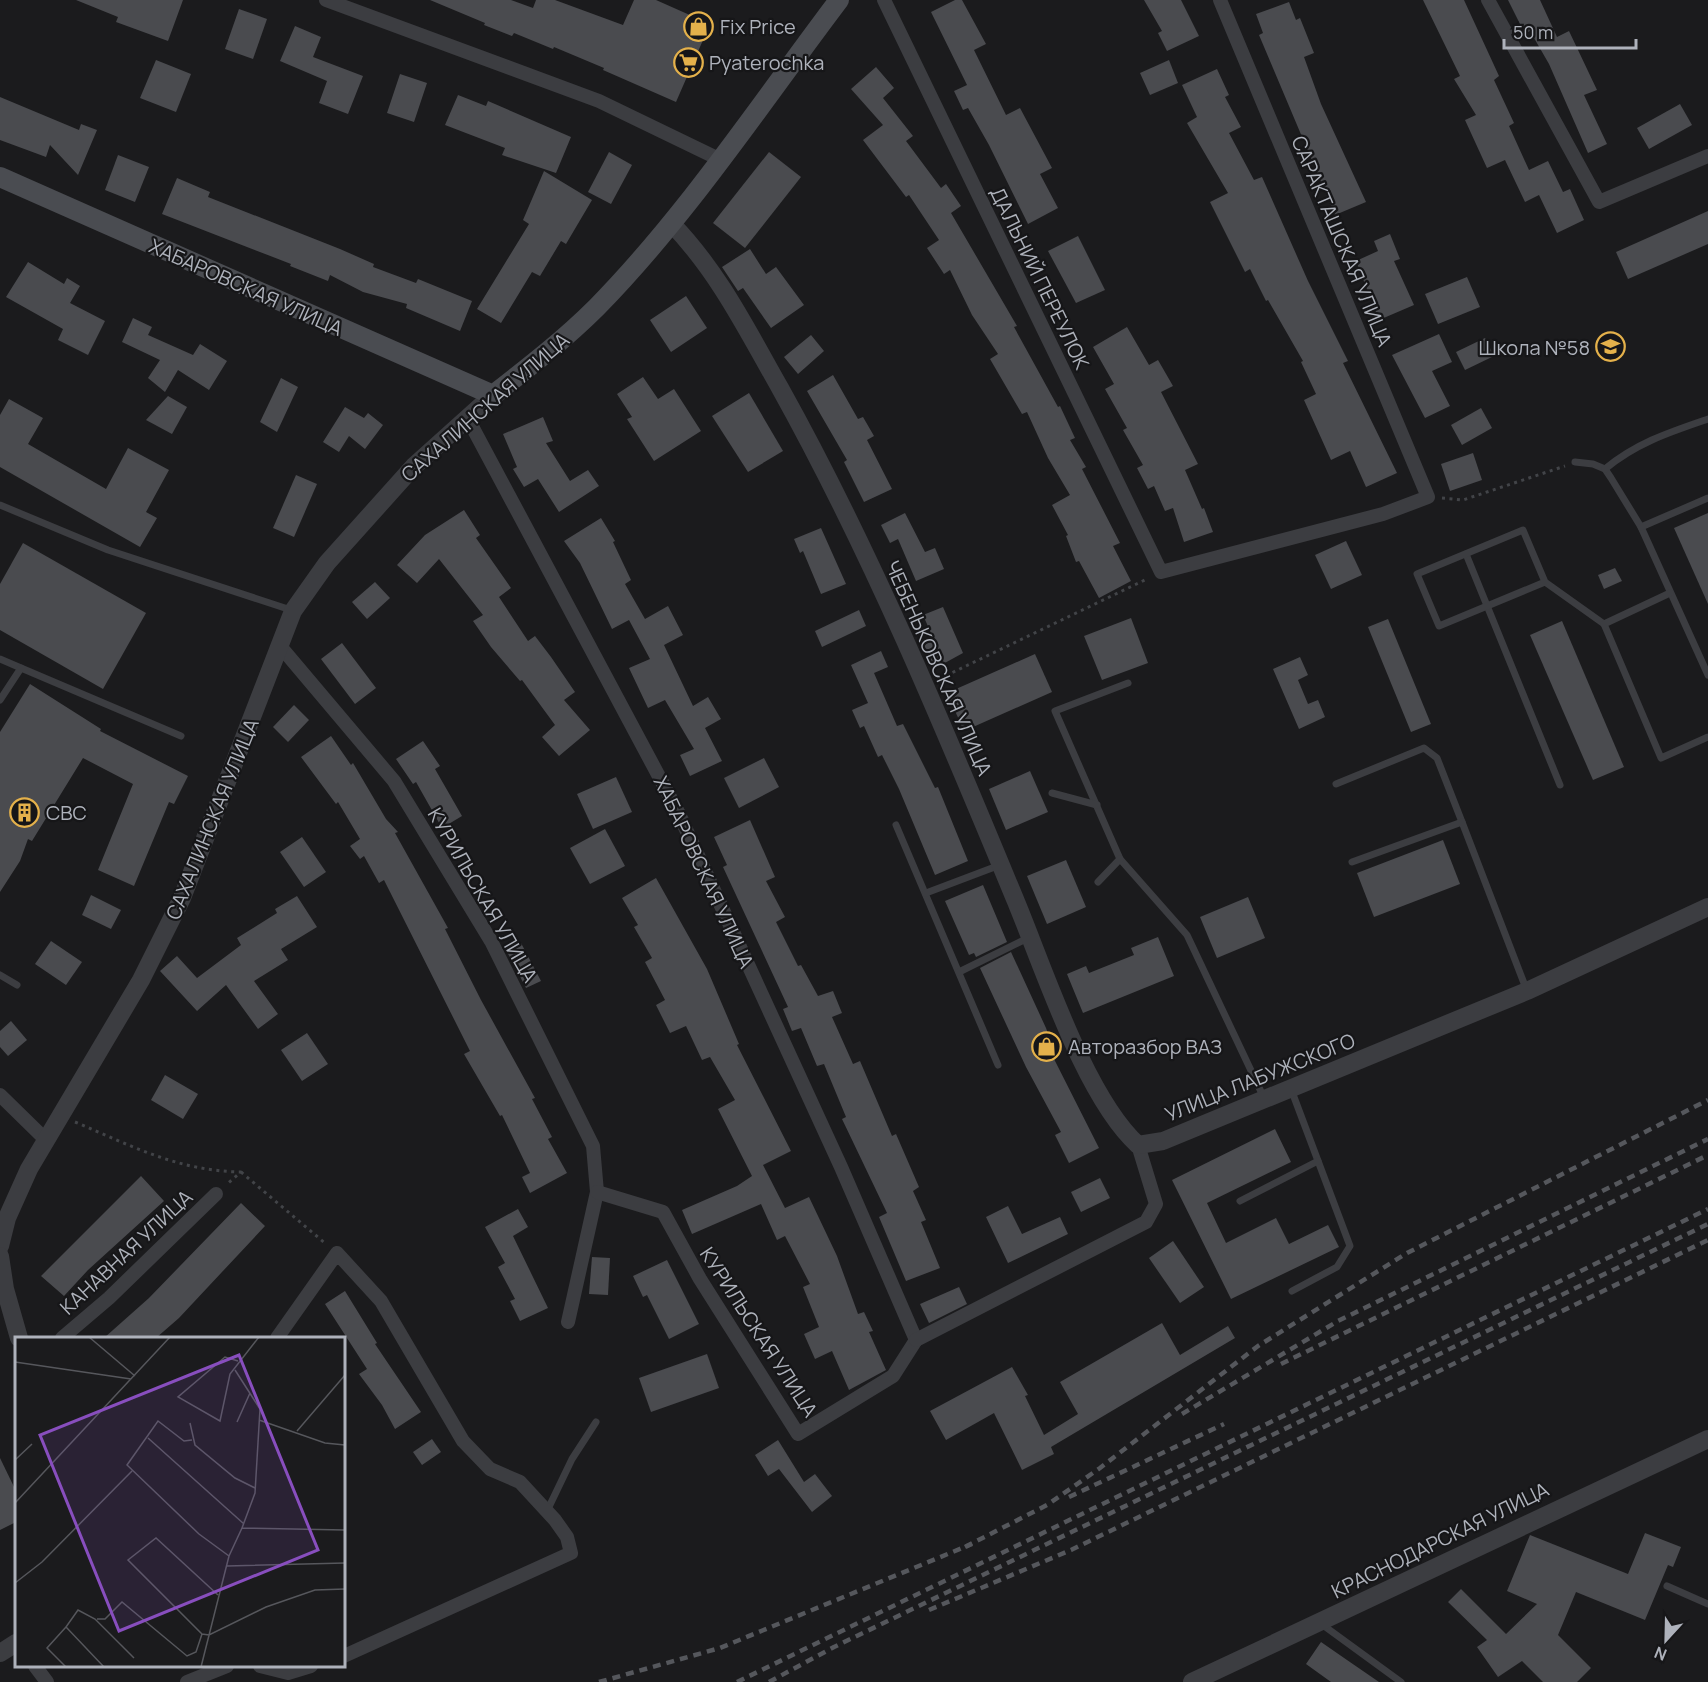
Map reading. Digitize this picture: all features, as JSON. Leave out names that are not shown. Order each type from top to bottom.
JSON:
[{"type":"main road","name":"САХАЛИНСКАЯ УЛИЦА","points":[[494,395],[549,352],[597,306],[671,223],[839,0]]},
{"type":"main road","name":"ХАБАРОВСКАЯ УЛИЦА","points":[[0,177],[494,395]]},
{"type":"street","points":[[326,0],[599,101],[719,159]]},
{"type":"street","name":"ДАЛЬНИЙ ПЕРЕУЛОК","points":[[884,0],[1161,572]]},
{"type":"street","name":"САРАКТАШСКАЯ УЛИЦА","points":[[1220,0],[1428,497]]},
{"type":"street","points":[[1488,0],[1599,202],[1708,156]]},
{"type":"street","name":"ЧЕБЕНЬКОВСКАЯ УЛИЦА","points":[[671,223],[696,248],[726,293],[827,471],[924,686],[1085,1068],[1122,1130],[1138,1145]]},
{"type":"street","name":"САХАЛИНСКАЯ УЛИЦА","points":[[0,1246],[6,1207],[141,980],[182,898],[293,611],[327,563],[414,466],[494,395]]},
{"type":"street","name":"ХАБАРОВСКАЯ УЛИЦА","points":[[467,417],[678,812],[841,1167],[916,1340]]},
{"type":"street","points":[[1161,572],[1383,514],[1428,497]]},
{"type":"street","name":"КУРИЛЬСКАЯ УЛИЦА","points":[[280,646],[394,781],[491,941],[593,1146],[597,1192],[568,1322]]},
{"type":"street","name":"УЛИЦА ЛАБУЖСКОГО","points":[[1138,1145],[1163,1140],[1265,1100],[1527,991],[1708,907]]},
{"type":"street","points":[[0,1095],[45,1139]]},
{"type":"street","points":[[916,1340],[1146,1222],[1156,1204],[1138,1145]]},
{"type":"street","name":"КУРИЛЬСКАЯ УЛИЦА","points":[[597,1192],[663,1212],[700,1279],[798,1434],[893,1376],[916,1340]]},
{"type":"street","name":"КАНАВНАЯ УЛИЦА","points":[[63,1337],[109,1298],[216,1194]]},
{"type":"street","points":[[278,1337],[337,1252],[381,1301],[463,1441],[490,1469],[520,1482],[567,1537],[571,1552],[345,1656]]},
{"type":"street","points":[[0,1257],[5,1289],[19,1337]]},
{"type":"street","name":"КРАСНОДАРСКАЯ УЛИЦА","points":[[1191,1682],[1708,1439]]},
{"type":"street","points":[[0,1653],[15,1644]]},
{"type":"street","points":[[36,1667],[46,1682]]},
{"type":"street","points":[[187,1682],[222,1667]]},
{"type":"street","points":[[267,1667],[288,1673],[306,1667]]},
{"type":"lane","points":[[1605,470],[1623,454],[1649,440],[1708,419]]},
{"type":"lane","points":[[1575,462],[1593,464],[1605,470],[1641,527],[1708,675]]},
{"type":"lane","points":[[1641,527],[1708,498]]},
{"type":"lane","points":[[0,505],[108,550],[293,611]]},
{"type":"lane","points":[[1545,582],[1439,626],[1417,574],[1523,530],[1545,582],[1604,624],[1661,758],[1708,737]]},
{"type":"lane","points":[[1466,554],[1560,785]]},
{"type":"lane","points":[[1604,624],[1670,593]]},
{"type":"lane","points":[[0,660],[181,736]]},
{"type":"lane","points":[[0,700],[21,668]]},
{"type":"lane","points":[[1128,683],[1055,711],[1120,859],[1187,935],[1265,1100]]},
{"type":"lane","points":[[1336,784],[1424,748],[1437,758],[1527,991]]},
{"type":"lane","points":[[1052,793],[1096,805]]},
{"type":"lane","points":[[1352,861],[1462,822]]},
{"type":"lane","points":[[896,825],[998,1065]]},
{"type":"lane","points":[[1098,882],[1120,859]]},
{"type":"lane","points":[[926,893],[1000,865]]},
{"type":"lane","points":[[959,972],[1030,937]]},
{"type":"lane","points":[[0,975],[17,985]]},
{"type":"lane","points":[[1291,1089],[1350,1246],[1337,1267],[1292,1291]]},
{"type":"lane","points":[[1240,1200],[1318,1161]]},
{"type":"lane","points":[[551,1516],[572,1459],[596,1422]]},
{"type":"lane","points":[[1667,1586],[1708,1604]]},
{"type":"lane","points":[[1320,1623],[1401,1682]]},
{"type":"path","points":[[1428,497],[1463,500],[1575,462]]},
{"type":"path","points":[[924,686],[1161,572]]},
{"type":"path","points":[[60,1115],[163,1160],[208,1171],[241,1172],[337,1252]]},
{"type":"path","points":[[216,1194],[241,1172]]},
{"type":"building","points":[[76,0],[183,0],[168,41],[116,22],[118,17]]},
{"type":"building","points":[[430,0],[511,0],[533,8],[536,0],[555,0],[623,25],[634,0],[656,0],[710,24],[676,102],[554,47],[553,49],[514,33],[512,36]]},
{"type":"building","points":[[955,0],[962,0],[986,44],[974,50],[1006,115],[1020,108],[1052,168],[1040,174],[1058,208],[1028,224],[989,145],[968,108],[963,110],[954,91],[967,85],[931,12]]},
{"type":"building","points":[[1144,0],[1181,0],[1199,36],[1167,51],[1158,33],[1162,31]]},
{"type":"building","points":[[1423,0],[1464,0],[1499,76],[1494,80],[1514,123],[1509,126],[1529,170],[1548,161],[1563,192],[1570,189],[1584,220],[1557,233],[1539,195],[1525,202],[1505,160],[1487,168],[1465,120],[1476,115],[1454,79],[1460,76]]},
{"type":"building","points":[[1508,0],[1540,0],[1557,37],[1569,31],[1597,90],[1584,95],[1607,144],[1588,153],[1549,64],[1530,31],[1525,34]]},
{"type":"building","points":[[1289,2],[1296,20],[1300,18],[1314,53],[1304,57],[1321,104],[1366,202],[1335,215],[1259,35],[1263,33],[1256,14]]},
{"type":"building","points":[[239,9],[267,19],[253,59],[225,49]]},
{"type":"building","points":[[295,26],[321,37],[313,57],[363,76],[348,114],[319,103],[327,81],[280,61]]},
{"type":"building","points":[[156,60],[191,74],[176,112],[140,98]]},
{"type":"building","points":[[1169,60],[1178,83],[1150,95],[1140,73]]},
{"type":"building","points":[[876,67],[894,88],[883,98],[913,136],[906,141],[941,188],[946,184],[961,206],[951,213],[1017,326],[1014,327],[1058,407],[1060,406],[1075,438],[1070,440],[1086,467],[1082,469],[1120,543],[1113,546],[1131,581],[1099,598],[1079,561],[1076,562],[1066,536],[1068,535],[1052,505],[1070,495],[1048,458],[1027,412],[1022,414],[990,359],[998,354],[972,315],[950,270],[944,274],[927,248],[939,240],[909,195],[906,197],[863,140],[883,125],[851,89]]},
{"type":"building","points":[[1217,69],[1229,95],[1225,97],[1241,127],[1229,133],[1254,180],[1262,177],[1308,281],[1348,361],[1343,363],[1397,473],[1366,487],[1350,451],[1331,460],[1304,400],[1316,394],[1301,362],[1303,361],[1268,300],[1266,301],[1250,269],[1245,272],[1210,202],[1228,193],[1187,123],[1197,117],[1182,85]]},
{"type":"building","points":[[400,74],[427,83],[414,122],[387,113]]},
{"type":"building","points":[[458,95],[486,106],[488,101],[571,137],[556,173],[502,155],[505,148],[445,125]]},
{"type":"building","points":[[0,97],[79,130],[81,124],[97,130],[78,175],[50,145],[46,157],[0,140]]},
{"type":"building","points":[[1680,104],[1692,125],[1649,149],[1637,128]]},
{"type":"building","points":[[609,152],[632,165],[611,204],[588,192]]},
{"type":"building","points":[[769,152],[801,177],[745,248],[713,223]]},
{"type":"building","points":[[118,155],[149,167],[135,202],[105,190]]},
{"type":"building","points":[[544,171],[592,200],[566,244],[561,241],[540,276],[532,272],[501,323],[477,309],[529,224],[523,220]]},
{"type":"building","points":[[177,178],[210,192],[208,197],[340,249],[374,264],[373,267],[416,283],[418,279],[472,301],[460,331],[406,308],[407,304],[363,292],[330,275],[328,281],[290,266],[291,264],[162,214]]},
{"type":"building","points":[[1708,211],[1708,244],[1628,279],[1616,252]]},
{"type":"building","points":[[1390,234],[1400,259],[1394,261],[1414,305],[1379,320],[1356,261],[1378,251],[1374,241]]},
{"type":"building","points":[[1078,236],[1105,290],[1076,303],[1048,251]]},
{"type":"building","points":[[750,249],[766,274],[776,267],[804,305],[771,328],[743,288],[738,291],[722,267]]},
{"type":"building","points":[[28,262],[64,284],[67,278],[80,286],[70,303],[105,321],[88,355],[58,340],[63,329],[6,297]]},
{"type":"building","points":[[1467,277],[1480,307],[1438,324],[1425,294]]},
{"type":"building","points":[[686,296],[707,328],[671,352],[650,320]]},
{"type":"building","points":[[133,318],[152,327],[148,335],[193,355],[200,344],[227,361],[209,390],[178,370],[165,392],[148,378],[160,360],[122,342]]},
{"type":"building","points":[[1127,327],[1149,365],[1158,360],[1173,386],[1161,392],[1198,464],[1185,470],[1213,532],[1184,542],[1173,508],[1165,511],[1154,486],[1148,489],[1137,468],[1143,465],[1123,430],[1127,428],[1105,389],[1114,384],[1093,347]]},
{"type":"building","points":[[1439,334],[1452,362],[1432,371],[1450,406],[1425,418],[1392,355]]},
{"type":"building","points":[[811,335],[824,351],[798,374],[784,357]]},
{"type":"building","points":[[1485,338],[1494,356],[1465,370],[1456,352]]},
{"type":"building","points":[[833,375],[858,419],[863,417],[874,436],[867,440],[892,489],[864,502],[844,462],[847,460],[807,391]]},
{"type":"building","points":[[643,377],[658,399],[674,389],[701,431],[654,461],[627,419],[632,417],[617,394]]},
{"type":"building","points":[[281,378],[298,387],[277,432],[260,422]]},
{"type":"building","points":[[749,393],[783,451],[748,472],[712,416]]},
{"type":"building","points":[[168,396],[187,407],[172,434],[146,420]]},
{"type":"building","points":[[9,399],[43,418],[28,444],[106,489],[128,448],[169,470],[146,512],[157,518],[140,547],[0,467],[0,415]]},
{"type":"building","points":[[345,407],[364,418],[368,413],[383,425],[365,449],[349,436],[339,452],[323,442]]},
{"type":"building","points":[[1481,408],[1492,428],[1462,445],[1451,425]]},
{"type":"building","points":[[543,417],[553,441],[546,443],[570,481],[588,470],[599,486],[559,512],[538,479],[524,487],[513,469],[517,467],[503,434]]},
{"type":"building","points":[[1473,453],[1482,480],[1450,491],[1441,464]]},
{"type":"building","points":[[296,475],[317,484],[294,537],[273,528]]},
{"type":"building","points":[[464,510],[480,535],[476,538],[511,588],[499,597],[528,641],[535,636],[575,692],[564,700],[590,730],[559,756],[542,737],[555,725],[522,680],[520,681],[491,647],[473,621],[483,615],[439,559],[417,583],[397,565],[425,535]]},
{"type":"building","points":[[905,513],[925,552],[935,548],[944,569],[916,581],[898,539],[890,543],[881,525]]},
{"type":"building","points":[[1708,513],[1708,604],[1674,528]]},
{"type":"building","points":[[601,518],[615,541],[613,542],[631,580],[625,584],[645,619],[668,606],[683,635],[664,645],[693,706],[708,697],[721,719],[705,728],[722,761],[690,776],[680,755],[694,749],[665,700],[648,708],[629,668],[650,659],[629,620],[612,629],[580,563],[564,541]]},
{"type":"building","points":[[821,528],[846,584],[821,594],[803,551],[800,553],[794,539]]},
{"type":"building","points":[[1346,541],[1362,575],[1331,589],[1315,555]]},
{"type":"building","points":[[23,543],[146,613],[103,689],[0,630],[0,584]]},
{"type":"building","points":[[1615,568],[1622,581],[1604,589],[1598,575]]},
{"type":"building","points":[[375,582],[390,598],[367,619],[352,602]]},
{"type":"building","points":[[943,607],[963,653],[932,670],[922,646],[934,640],[923,615]]},
{"type":"building","points":[[859,610],[866,626],[822,647],[815,631]]},
{"type":"building","points":[[1131,618],[1148,663],[1102,680],[1084,636]]},
{"type":"building","points":[[1388,619],[1431,724],[1411,732],[1368,627]]},
{"type":"building","points":[[1562,621],[1624,767],[1593,780],[1530,635]]},
{"type":"building","points":[[342,643],[376,688],[355,704],[321,659]]},
{"type":"building","points":[[881,651],[888,667],[874,673],[897,726],[903,724],[935,788],[938,787],[968,861],[935,875],[899,789],[882,755],[878,757],[864,726],[860,728],[852,710],[868,703],[851,665]]},
{"type":"building","points":[[1035,654],[1052,692],[964,731],[947,693]]},
{"type":"building","points":[[1300,657],[1308,675],[1298,680],[1308,704],[1318,700],[1325,717],[1299,729],[1273,669]]},
{"type":"building","name":"СВС","points":[[30,684],[101,729],[100,731],[188,776],[174,804],[169,802],[134,886],[98,870],[133,784],[83,758],[32,841],[28,839],[20,861],[0,892],[0,732]]},
{"type":"building","points":[[294,705],[309,720],[288,742],[273,727]]},
{"type":"building","points":[[331,736],[351,765],[353,763],[386,819],[398,832],[395,833],[448,928],[445,929],[535,1098],[532,1099],[552,1137],[548,1139],[567,1173],[530,1193],[522,1177],[530,1173],[502,1115],[500,1116],[464,1054],[470,1051],[384,880],[379,883],[364,856],[360,859],[350,846],[360,839],[338,802],[336,804],[301,757]]},
{"type":"building","points":[[423,741],[440,766],[435,769],[462,816],[442,828],[416,782],[413,784],[396,759]]},
{"type":"building","points":[[764,758],[779,787],[739,808],[724,778]]},
{"type":"building","points":[[1030,771],[1048,812],[1006,830],[989,789]]},
{"type":"building","points":[[616,777],[632,812],[593,829],[577,794]]},
{"type":"building","points":[[750,820],[775,877],[766,881],[785,917],[776,922],[798,966],[801,965],[818,996],[833,991],[842,1013],[832,1017],[853,1064],[860,1061],[892,1136],[896,1134],[919,1187],[913,1191],[926,1220],[921,1222],[940,1268],[906,1281],[879,1217],[887,1213],[842,1119],[846,1117],[824,1064],[817,1066],[801,1028],[792,1031],[783,1009],[788,1007],[723,867],[727,865],[714,837]]},
{"type":"building","points":[[605,829],[625,866],[590,884],[570,848]]},
{"type":"building","points":[[302,837],[326,872],[304,887],[280,852]]},
{"type":"building","points":[[1443,840],[1460,884],[1374,917],[1357,873]]},
{"type":"building","points":[[1066,860],[1086,907],[1047,924],[1027,876]]},
{"type":"building","points":[[656,878],[707,969],[739,1044],[737,1045],[791,1151],[763,1165],[785,1208],[809,1197],[837,1256],[858,1314],[864,1312],[873,1331],[869,1332],[886,1370],[849,1390],[832,1351],[815,1359],[804,1334],[819,1327],[803,1287],[810,1284],[785,1236],[777,1240],[761,1204],[692,1234],[682,1210],[737,1186],[752,1176],[718,1109],[735,1100],[710,1057],[702,1060],[686,1026],[670,1033],[656,1005],[665,1000],[645,962],[652,958],[634,927],[638,925],[622,898]]},
{"type":"building","points":[[983,885],[1007,942],[976,957],[974,953],[969,955],[945,901]]},
{"type":"building","points":[[91,895],[121,910],[111,929],[82,915]]},
{"type":"building","points":[[297,896],[317,927],[281,949],[288,960],[254,981],[278,1014],[258,1029],[226,985],[197,1011],[160,971],[177,956],[197,978],[241,945],[237,938],[277,913],[275,909]]},
{"type":"building","points":[[1248,897],[1265,938],[1217,958],[1200,917]]},
{"type":"building","points":[[1158,937],[1174,976],[1083,1013],[1067,974],[1086,966],[1089,973],[1134,955],[1131,948]]},
{"type":"building","points":[[51,941],[82,962],[66,985],[35,964]]},
{"type":"building","points":[[521,943],[541,981],[526,988],[506,950]]},
{"type":"building","points":[[1011,952],[1046,1028],[1055,1053],[1052,1055],[1099,1148],[1069,1163],[1055,1135],[1061,1132],[1026,1067],[980,968]]},
{"type":"building","points":[[11,1021],[27,1040],[8,1056],[0,1047],[0,1031]]},
{"type":"building","points":[[307,1033],[328,1064],[302,1081],[281,1050]]},
{"type":"building","points":[[165,1075],[198,1094],[183,1119],[151,1100]]},
{"type":"building","points":[[1275,1129],[1291,1162],[1207,1203],[1226,1243],[1276,1218],[1289,1244],[1328,1225],[1339,1247],[1231,1299],[1172,1180]]},
{"type":"building","points":[[141,1176],[164,1201],[88,1270],[64,1296],[41,1276]]},
{"type":"building","points":[[1100,1178],[1110,1198],[1081,1212],[1071,1192]]},
{"type":"building","points":[[241,1203],[265,1226],[179,1318],[157,1337],[105,1337],[149,1298]]},
{"type":"building","points":[[1008,1206],[1022,1234],[1060,1217],[1068,1234],[1008,1263],[986,1217]]},
{"type":"building","points":[[518,1209],[528,1227],[513,1236],[548,1308],[520,1321],[510,1301],[515,1299],[498,1267],[505,1263],[485,1227]]},
{"type":"building","points":[[1173,1241],[1204,1287],[1180,1303],[1149,1258]]},
{"type":"building","points":[[592,1257],[610,1258],[608,1295],[589,1294]]},
{"type":"building","points":[[667,1260],[699,1324],[669,1339],[647,1295],[643,1297],[633,1276]]},
{"type":"building","points":[[959,1287],[967,1304],[929,1323],[920,1304]]},
{"type":"building","points":[[345,1291],[377,1343],[375,1344],[421,1412],[395,1429],[382,1405],[359,1374],[367,1369],[325,1304]]},
{"type":"building","points":[[1162,1323],[1180,1355],[1228,1326],[1235,1338],[1051,1447],[1054,1454],[1022,1470],[994,1413],[946,1440],[930,1411],[1012,1367],[1028,1395],[1025,1396],[1044,1435],[1078,1414],[1060,1382]]},
{"type":"building","points":[[707,1354],[719,1388],[651,1412],[639,1378]]},
{"type":"building","points":[[432,1439],[441,1452],[422,1465],[413,1452]]},
{"type":"building","points":[[778,1440],[804,1482],[815,1474],[832,1496],[812,1512],[779,1469],[768,1476],[755,1455]]},
{"type":"building","points":[[0,1458],[15,1489],[15,1522],[0,1530]]},
{"type":"building","points":[[1645,1533],[1681,1547],[1673,1567],[1668,1565],[1645,1620],[1576,1592],[1558,1635],[1591,1668],[1577,1682],[1543,1682],[1522,1661],[1498,1677],[1477,1647],[1487,1640],[1448,1602],[1461,1589],[1506,1634],[1537,1604],[1507,1591],[1530,1535],[1628,1574]]},
{"type":"building","points":[[1321,1642],[1379,1682],[1331,1682],[1306,1664]]},
{"type":"railway","points":[[965,1547],[1047,1505],[1100,1468],[1258,1346],[1407,1253],[1708,1100]]},
{"type":"railway","points":[[1182,1414],[1338,1321],[1708,1139]]},
{"type":"railway","points":[[1281,1364],[1708,1155]]},
{"type":"railway","points":[[737,1682],[1708,1209]]},
{"type":"railway","points":[[769,1682],[834,1647],[1708,1224]]},
{"type":"railway","points":[[929,1610],[1071,1550],[1708,1240]]},
{"type":"railway","points":[[1069,1497],[1224,1424]]},
{"type":"railway","points":[[599,1682],[720,1648],[972,1544]]},
{"type":"place","name":"Fix Price","points":[[699,26]]},
{"type":"place","name":"Pyaterochka","points":[[688,62]]},
{"type":"place","name":"Школа №58","points":[[1611,347]]},
{"type":"place","name":"СВС","points":[[25,812]]},
{"type":"place","name":"Авторазбор ВАЗ","points":[[1047,1046]]}]
